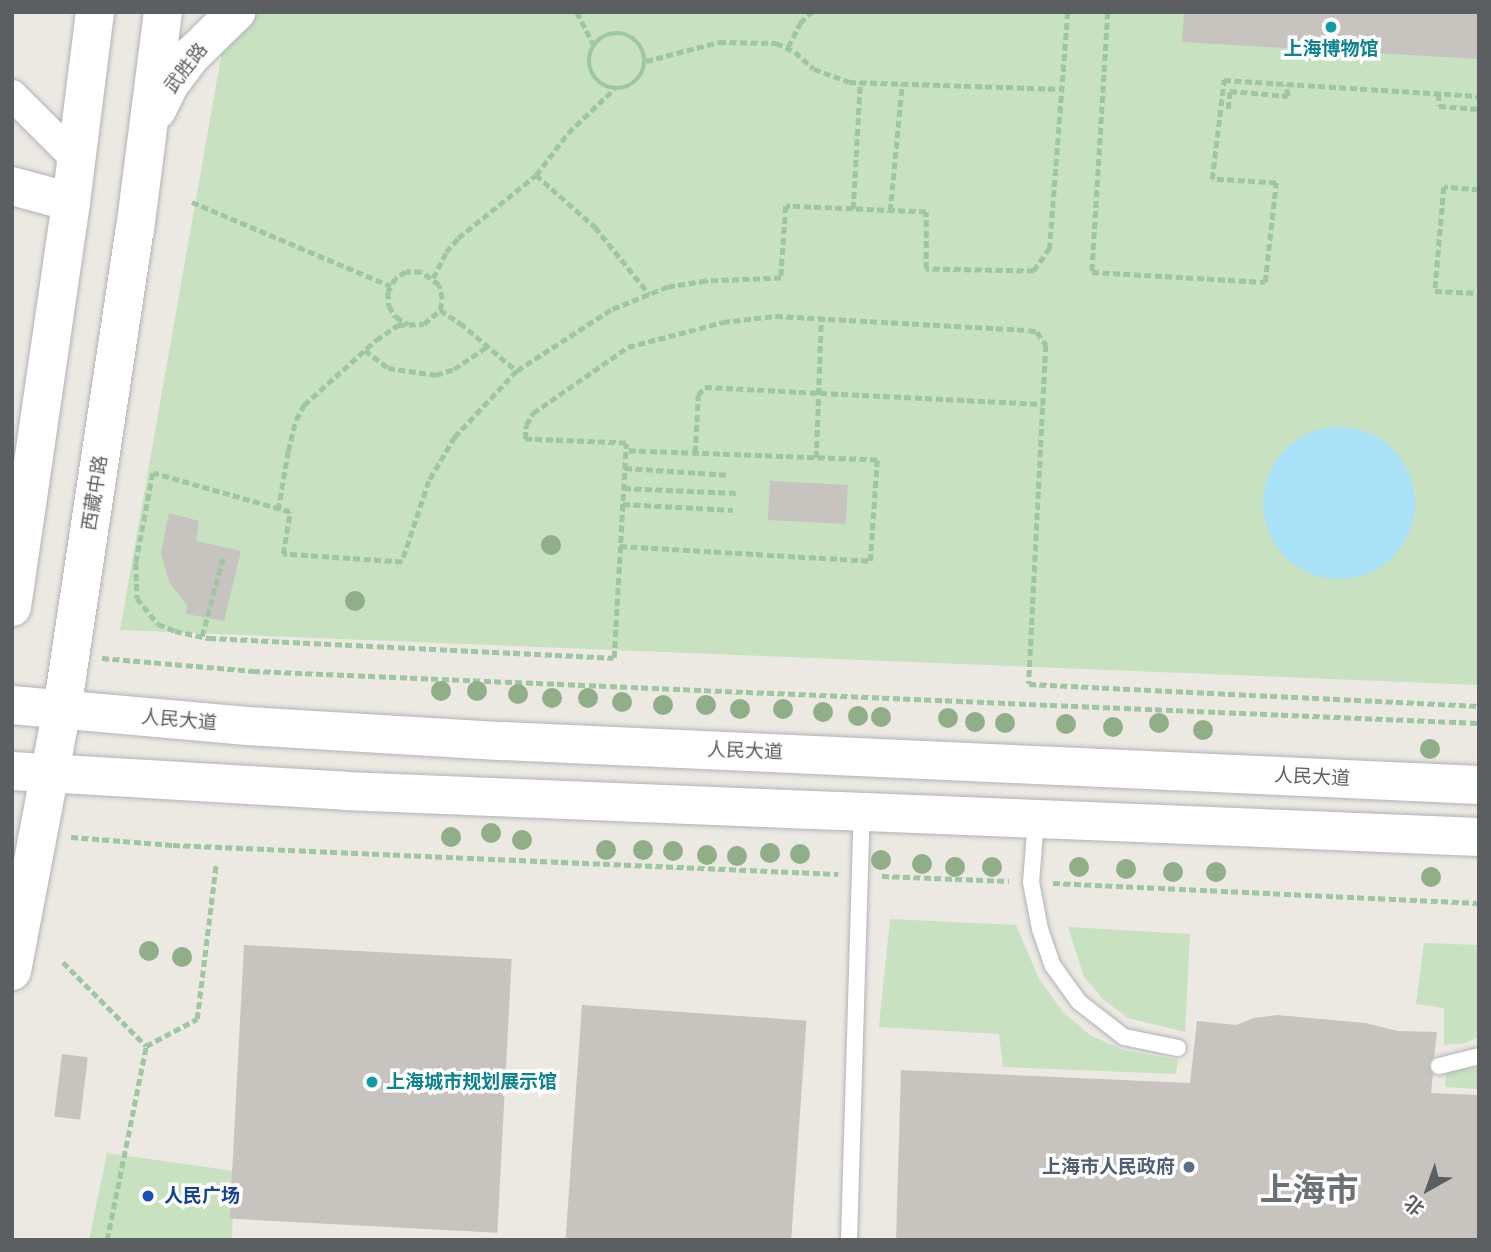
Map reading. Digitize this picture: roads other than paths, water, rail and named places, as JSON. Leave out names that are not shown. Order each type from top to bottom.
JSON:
[{"type":"street","points":[[12,607],[18,535],[71,202],[95,12]]},
{"type":"street","name":"西藏中路","points":[[12,971],[19,889],[39,835],[52,774],[148,131],[163,12]]},
{"type":"street","name":"武胜路","points":[[148,131],[169,85],[192,55],[236,12]]},
{"type":"street","points":[[12,94],[75,158]]},
{"type":"street","points":[[12,186],[71,202]]},
{"type":"street","name":"人民大道","points":[[12,705],[247,726],[503,741],[1479,785]]},
{"type":"street","points":[[12,771],[862,813],[1479,836]]},
{"type":"lane","points":[[849,1240],[862,813]]},
{"type":"lane","points":[[1036,819],[1031,882],[1040,929],[1053,966],[1079,1002],[1124,1037],[1178,1048]]},
{"type":"lane","points":[[1439,1066],[1479,1056]]},
{"type":"water","points":[[1339,427],[1368,433],[1392,450],[1409,474],[1415,503],[1409,532],[1392,556],[1368,573],[1339,579],[1310,573],[1286,556],[1269,532],[1263,503],[1269,474],[1286,450],[1310,433]]},
{"type":"place","name":"上海博物馆","points":[[1331,27]]},
{"type":"place","name":"上海城市规划展示馆","points":[[372,1082]]},
{"type":"place","name":"上海市人民政府","points":[[1189,1167]]},
{"type":"place","name":"人民广场","points":[[148,1196]]},
{"type":"district","name":"上海市","points":[[1309,1190]]}]
